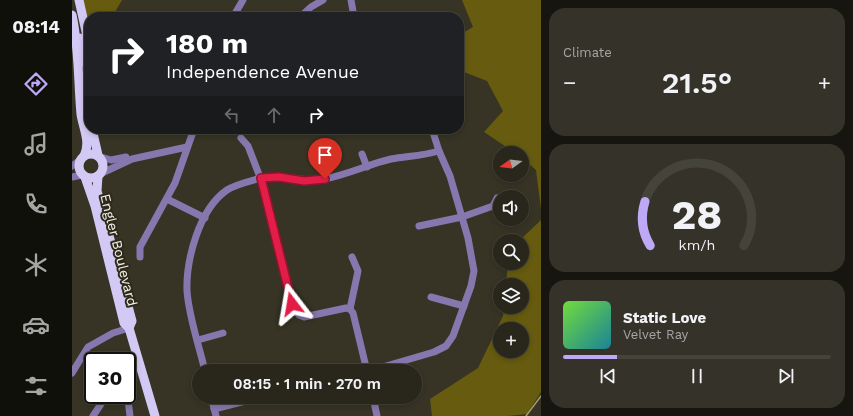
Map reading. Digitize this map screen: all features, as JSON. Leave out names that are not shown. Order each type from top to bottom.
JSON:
[{"type":"main road","points":[[79,0],[84,22]]},
{"type":"main road","points":[[72,15],[81,116],[84,128]]},
{"type":"main road","points":[[73,31],[79,33],[84,54]]},
{"type":"main road","points":[[86,134],[87,139],[78,167],[84,176],[92,178],[99,175],[104,166],[99,156],[93,134]]},
{"type":"main road","points":[[82,158],[92,153],[99,156]]},
{"type":"main road","name":"Engler Boulevard","points":[[99,175],[97,191],[132,321],[129,328]]},
{"type":"main road","name":"Engler Boulevard","points":[[84,176],[95,206],[124,323],[129,328],[155,416]]},
{"type":"street","points":[[236,12],[243,0]]},
{"type":"street","points":[[305,12],[310,7],[323,0]]},
{"type":"street","points":[[351,0],[353,12]]},
{"type":"street","points":[[140,257],[140,247],[175,183],[192,134]]},
{"type":"street","points":[[392,364],[434,352],[446,346],[453,336],[464,306],[474,271],[473,254],[450,176],[434,134]]},
{"type":"street","points":[[241,138],[248,146],[261,178],[292,304],[297,318],[346,308],[350,309]]},
{"type":"street","points":[[99,175],[132,159],[187,147]]},
{"type":"street","points":[[203,364],[189,304],[188,278],[192,247],[213,204],[227,190],[261,178],[279,177],[304,181],[320,180],[391,159],[421,156],[439,151]]},
{"type":"street","points":[[362,154],[367,167]]},
{"type":"street","points":[[99,156],[111,160],[128,157],[132,159]]},
{"type":"street","points":[[72,166],[82,158]]},
{"type":"street","points":[[72,177],[84,176]]},
{"type":"street","points":[[167,198],[205,218]]},
{"type":"street","points":[[419,226],[462,217],[493,206]]},
{"type":"street","points":[[352,256],[358,272],[350,309],[353,314],[366,364]]},
{"type":"street","points":[[430,297],[464,306]]},
{"type":"street","points":[[72,373],[88,347],[109,335],[129,328]]},
{"type":"street","points":[[198,340],[223,333]]},
{"type":"street","points":[[93,416],[101,404]]},
{"type":"street","points":[[128,404],[130,416]]},
{"type":"street","points":[[215,412],[240,404]]},
{"type":"street","points":[[374,404],[377,416]]},
{"type":"shaded area","points":[[82,0],[122,0],[115,12],[85,12]]},
{"type":"shaded area","points":[[462,0],[541,0],[541,209],[536,170],[529,164],[529,146],[505,146],[484,132],[503,111],[487,81],[464,72],[464,32],[473,27]]},
{"type":"shaded area","points":[[541,220],[541,392],[527,414],[507,416],[432,416],[430,399],[478,368],[493,337],[493,358],[529,358],[529,322],[500,322],[503,314],[529,314],[529,278],[507,278],[507,270],[529,270],[529,234],[526,234]]},
{"type":"waterway","points":[[526,416],[541,396]]},
{"type":"route","points":[[292,304],[261,178],[269,176],[304,181],[325,179]]}]
